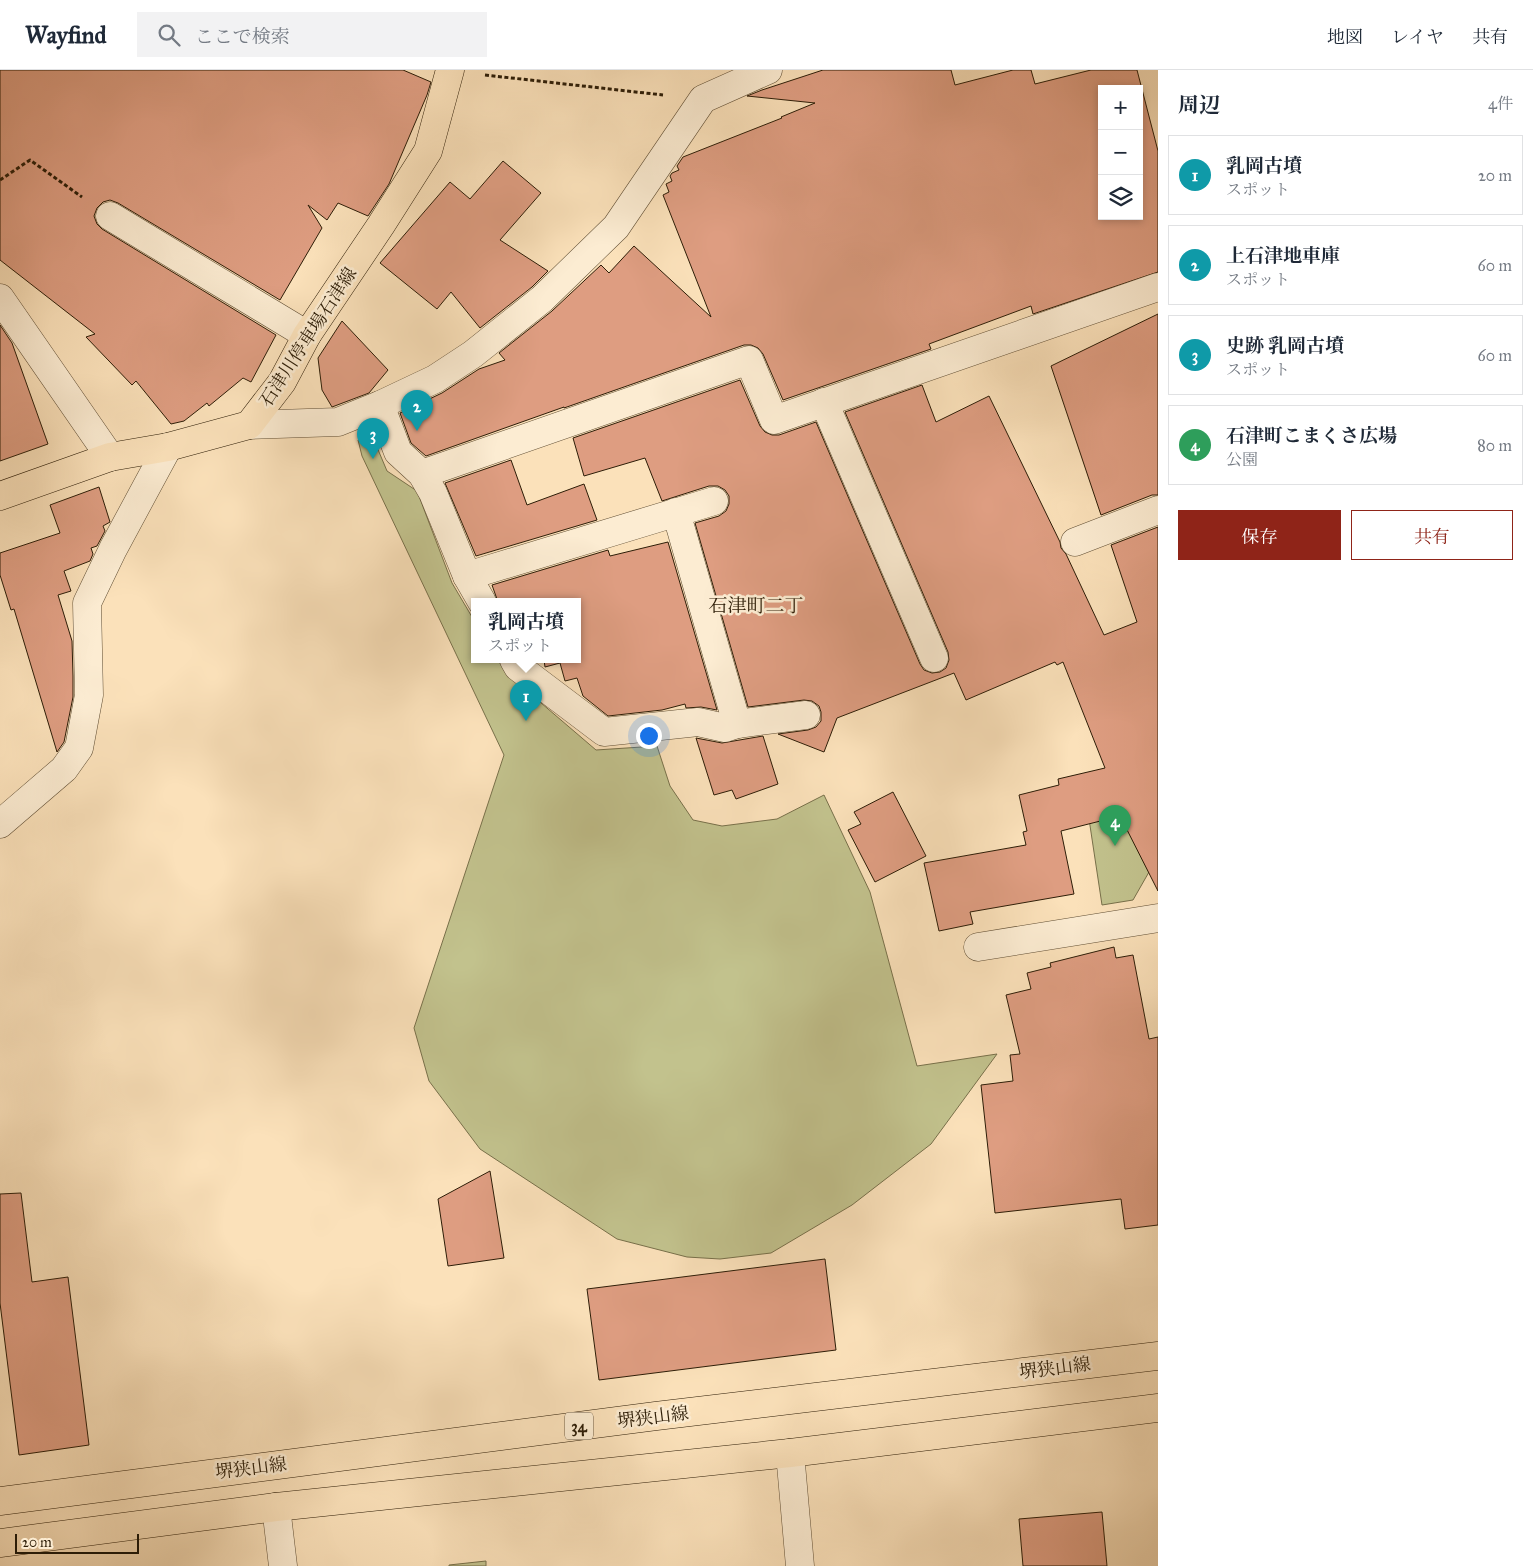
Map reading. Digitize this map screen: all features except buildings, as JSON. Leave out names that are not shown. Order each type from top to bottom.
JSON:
[{"type":"main road","name":"石津川停車場石津線","points":[[0,496],[110,457],[168,447],[249,425],[282,382],[307,335],[428,151],[450,70]]},
{"type":"main road","name":"堺狭山線","points":[[0,1500],[656,1416],[1158,1356]]},
{"type":"main road","points":[[0,1544],[276,1507],[790,1453],[1158,1408]]},
{"type":"street","points":[[249,425],[338,422],[435,379],[473,354],[542,299],[616,227],[703,99],[768,70]]},
{"type":"street","points":[[110,216],[307,335]]},
{"type":"street","points":[[422,474],[749,360],[774,420],[1158,287]]},
{"type":"street","points":[[0,298],[110,457]]},
{"type":"street","points":[[824,402],[934,658]]},
{"type":"street","points":[[380,405],[398,452],[422,474],[433,493],[467,576],[480,598]]},
{"type":"street","points":[[0,824],[64,769],[79,748],[89,696],[87,603],[113,549],[168,447]]},
{"type":"street","points":[[467,576],[714,501]]},
{"type":"street","points":[[1075,542],[1158,510]]},
{"type":"street","points":[[676,512],[737,724]]},
{"type":"street","points":[[516,663],[518,667],[604,732],[698,722],[726,728],[737,724],[806,715]]},
{"type":"street","points":[[978,947],[1158,918]]},
{"type":"street","points":[[790,1453],[800,1566]]},
{"type":"street","points":[[276,1507],[283,1566]]},
{"type":"path","points":[[450,70],[703,99]]},
{"type":"path","points":[[0,180],[30,160],[84,199]]},
{"type":"green space","points":[[371,433],[387,471],[417,491],[452,583],[471,615],[471,663],[500,663],[506,673],[596,750],[657,746],[670,786],[693,820],[722,826],[777,819],[824,795],[870,892],[917,1066],[997,1054],[931,1144],[852,1205],[771,1253],[720,1259],[687,1257],[617,1239],[480,1149],[429,1081],[414,1028],[504,755],[362,456],[358,440]]},
{"type":"green space","points":[[1119,811],[1149,872],[1133,900],[1102,905],[1089,819]]},
{"type":"green space","points":[[486,1561],[486,1566],[449,1566],[449,1565]]},
{"type":"place","name":"上石津地車庫","points":[[417,431]]},
{"type":"place","name":"史跡 乳岡古墳","points":[[373,459]]},
{"type":"place","name":"乳岡古墳","points":[[526,721]]},
{"type":"place","name":"石津町こまくさ広場","points":[[1115,846]]},
{"type":"district","name":"石津町二丁","points":[[756,605]]}]
